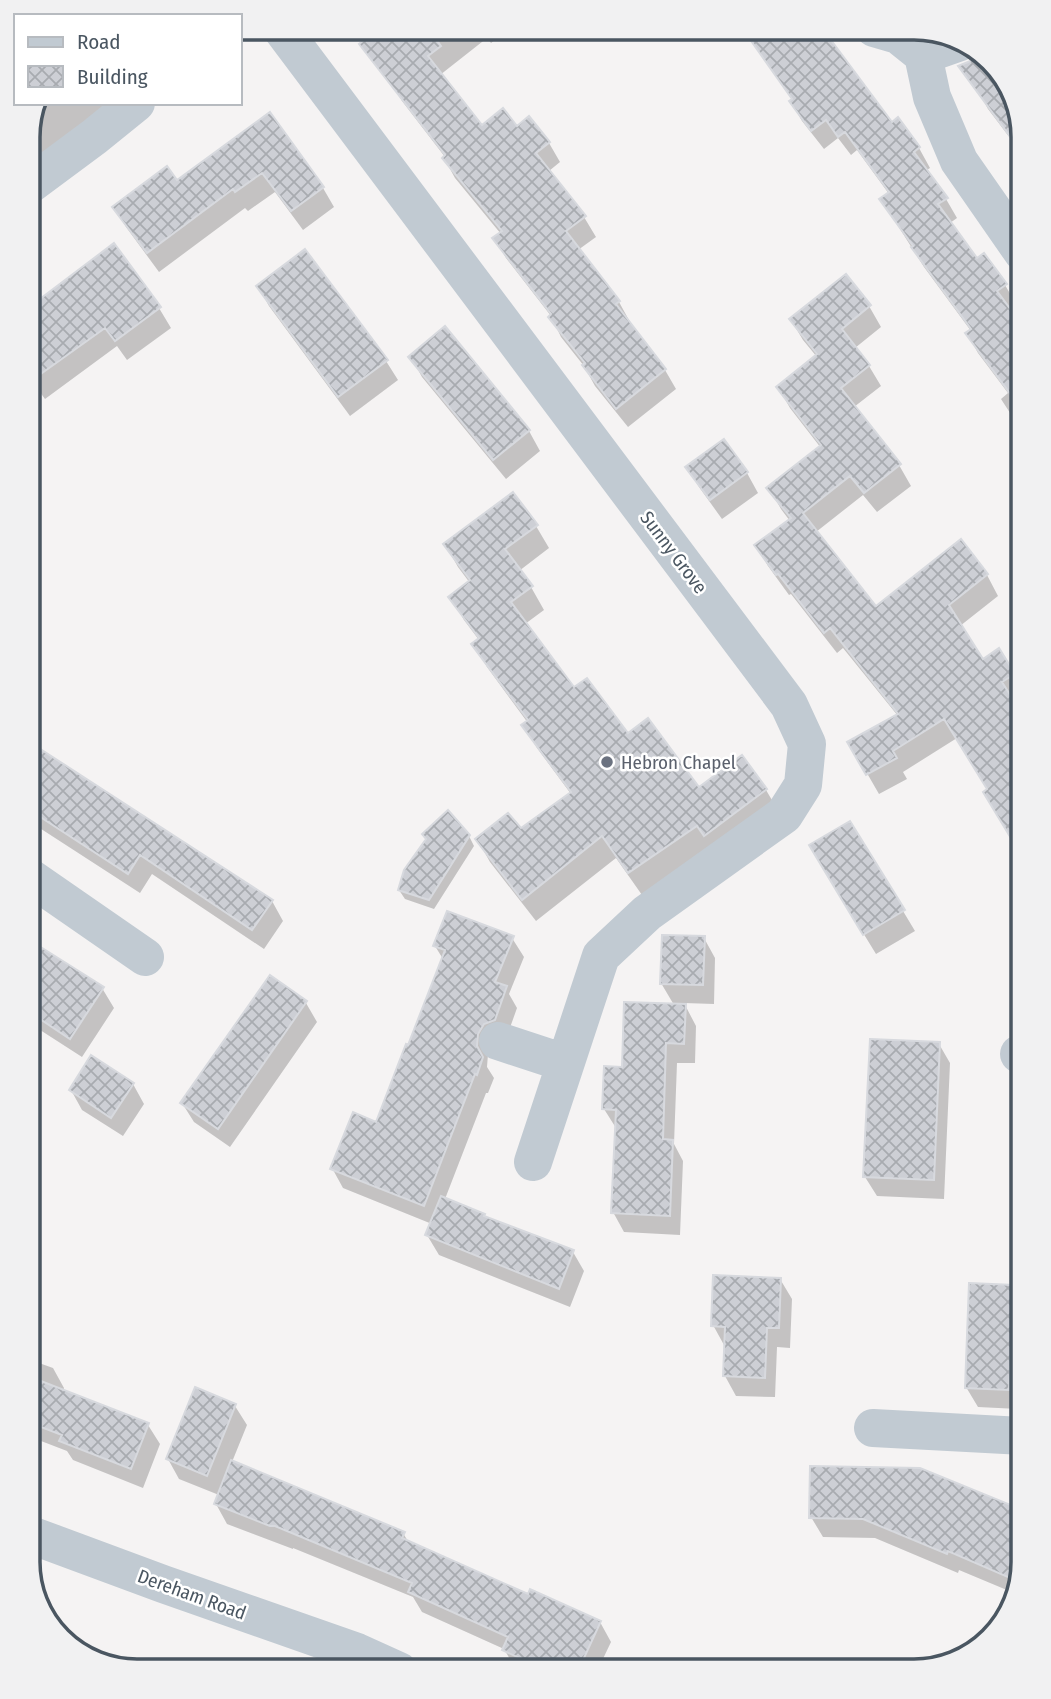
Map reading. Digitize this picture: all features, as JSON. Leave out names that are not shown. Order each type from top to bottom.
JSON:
[{"type":"street","name":"Sunny Grove","points":[[290,40],[789,705],[807,744],[803,785],[784,815],[647,913],[601,956],[533,1162]]},
{"type":"street","points":[[904,40],[923,55],[932,96],[959,161],[1011,236]]},
{"type":"street","points":[[923,55],[948,46]]},
{"type":"street","points":[[40,177],[134,105]]},
{"type":"street","points":[[40,884],[145,957]]},
{"type":"street","points":[[498,1041],[565,1063]]},
{"type":"street","points":[[873,1428],[1011,1435]]},
{"type":"street","name":"Dereham Road","points":[[40,1538],[163,1584],[349,1659]]},
{"type":"building","points":[[364,40],[437,40],[441,46],[428,56],[482,125],[503,108],[517,126],[529,116],[550,142],[536,153],[586,216],[566,231],[620,301],[616,304],[666,369],[616,409],[582,365],[585,363],[548,317],[551,314],[492,238],[502,231],[442,158],[445,155],[359,44]]},
{"type":"building","points":[[750,40],[831,40],[892,122],[898,117],[920,147],[914,152],[948,198],[938,204],[977,258],[984,253],[1007,284],[997,291],[1011,310],[1011,395],[965,333],[971,329],[879,199],[889,192],[845,132],[838,137],[826,120],[811,131],[789,101],[792,99]]},
{"type":"building","points":[[972,60],[978,64],[1001,94],[1009,118],[1011,138],[958,66]]},
{"type":"building","points":[[270,112],[324,187],[291,211],[262,173],[235,192],[233,189],[147,253],[112,207],[167,166],[177,180]]},
{"type":"building","points":[[114,243],[161,307],[115,341],[105,328],[40,374],[40,299]]},
{"type":"building","points":[[305,249],[388,360],[338,397],[256,286]]},
{"type":"building","points":[[846,274],[871,305],[842,329],[870,365],[841,388],[901,464],[864,493],[850,476],[803,513],[876,606],[961,539],[988,574],[949,605],[983,659],[999,648],[1011,668],[1011,676],[1002,682],[1011,696],[1011,838],[983,792],[987,789],[944,719],[893,751],[897,758],[866,775],[847,742],[898,714],[830,628],[824,633],[754,545],[791,518],[766,488],[821,445],[776,387],[817,354],[789,319]]},
{"type":"building","points":[[445,326],[530,430],[493,460],[408,357]]},
{"type":"building","points":[[724,439],[748,472],[710,500],[685,467]]},
{"type":"building","points":[[513,492],[538,525],[505,549],[533,586],[511,602],[574,687],[587,678],[628,733],[648,718],[699,787],[742,755],[767,789],[704,836],[697,826],[628,873],[602,836],[522,900],[475,839],[508,813],[521,828],[571,792],[521,725],[528,720],[471,644],[479,638],[448,597],[470,580],[443,544]]},
{"type":"building","points":[[40,749],[273,900],[252,930],[140,855],[128,874],[40,817]]},
{"type":"building","points":[[448,810],[470,835],[429,900],[398,890],[404,870],[426,839],[422,834]]},
{"type":"building","points":[[850,821],[905,910],[863,935],[809,845]]},
{"type":"building","points":[[447,911],[514,936],[495,982],[507,986],[495,1020],[484,1024],[478,1034],[477,1046],[483,1057],[424,1206],[330,1169],[353,1112],[376,1122],[445,950],[433,946]]},
{"type":"building","points":[[662,935],[705,936],[703,985],[660,984]]},
{"type":"building","points":[[40,947],[104,987],[70,1039],[40,1019]]},
{"type":"building","points":[[270,975],[307,1001],[218,1129],[180,1103]]},
{"type":"building","points":[[624,1002],[686,1004],[684,1044],[666,1043],[663,1139],[673,1140],[670,1216],[611,1213],[616,1110],[602,1109],[604,1066],[622,1067]]},
{"type":"building","points":[[870,1039],[940,1042],[934,1180],[863,1177]]},
{"type":"building","points":[[91,1055],[134,1083],[111,1118],[69,1090]]},
{"type":"building","points":[[441,1196],[485,1214],[484,1216],[574,1250],[559,1289],[425,1235]]},
{"type":"building","points":[[713,1275],[781,1278],[779,1328],[767,1328],[765,1378],[723,1376],[725,1327],[711,1326]]},
{"type":"building","points":[[969,1283],[1011,1285],[1009,1390],[965,1388]]},
{"type":"building","points":[[40,1381],[149,1423],[131,1469],[59,1441],[62,1435],[40,1427]]},
{"type":"building","points":[[195,1387],[236,1404],[207,1476],[166,1459]]},
{"type":"building","points":[[231,1460],[405,1532],[402,1538],[528,1594],[530,1589],[601,1621],[584,1659],[522,1659],[502,1650],[508,1637],[408,1592],[412,1583],[275,1526],[214,1504]]},
{"type":"building","points":[[810,1466],[920,1468],[1011,1505],[1009,1578],[863,1519],[809,1518]]},
{"type":"place","name":"Hebron Chapel","points":[[607,762]]}]
